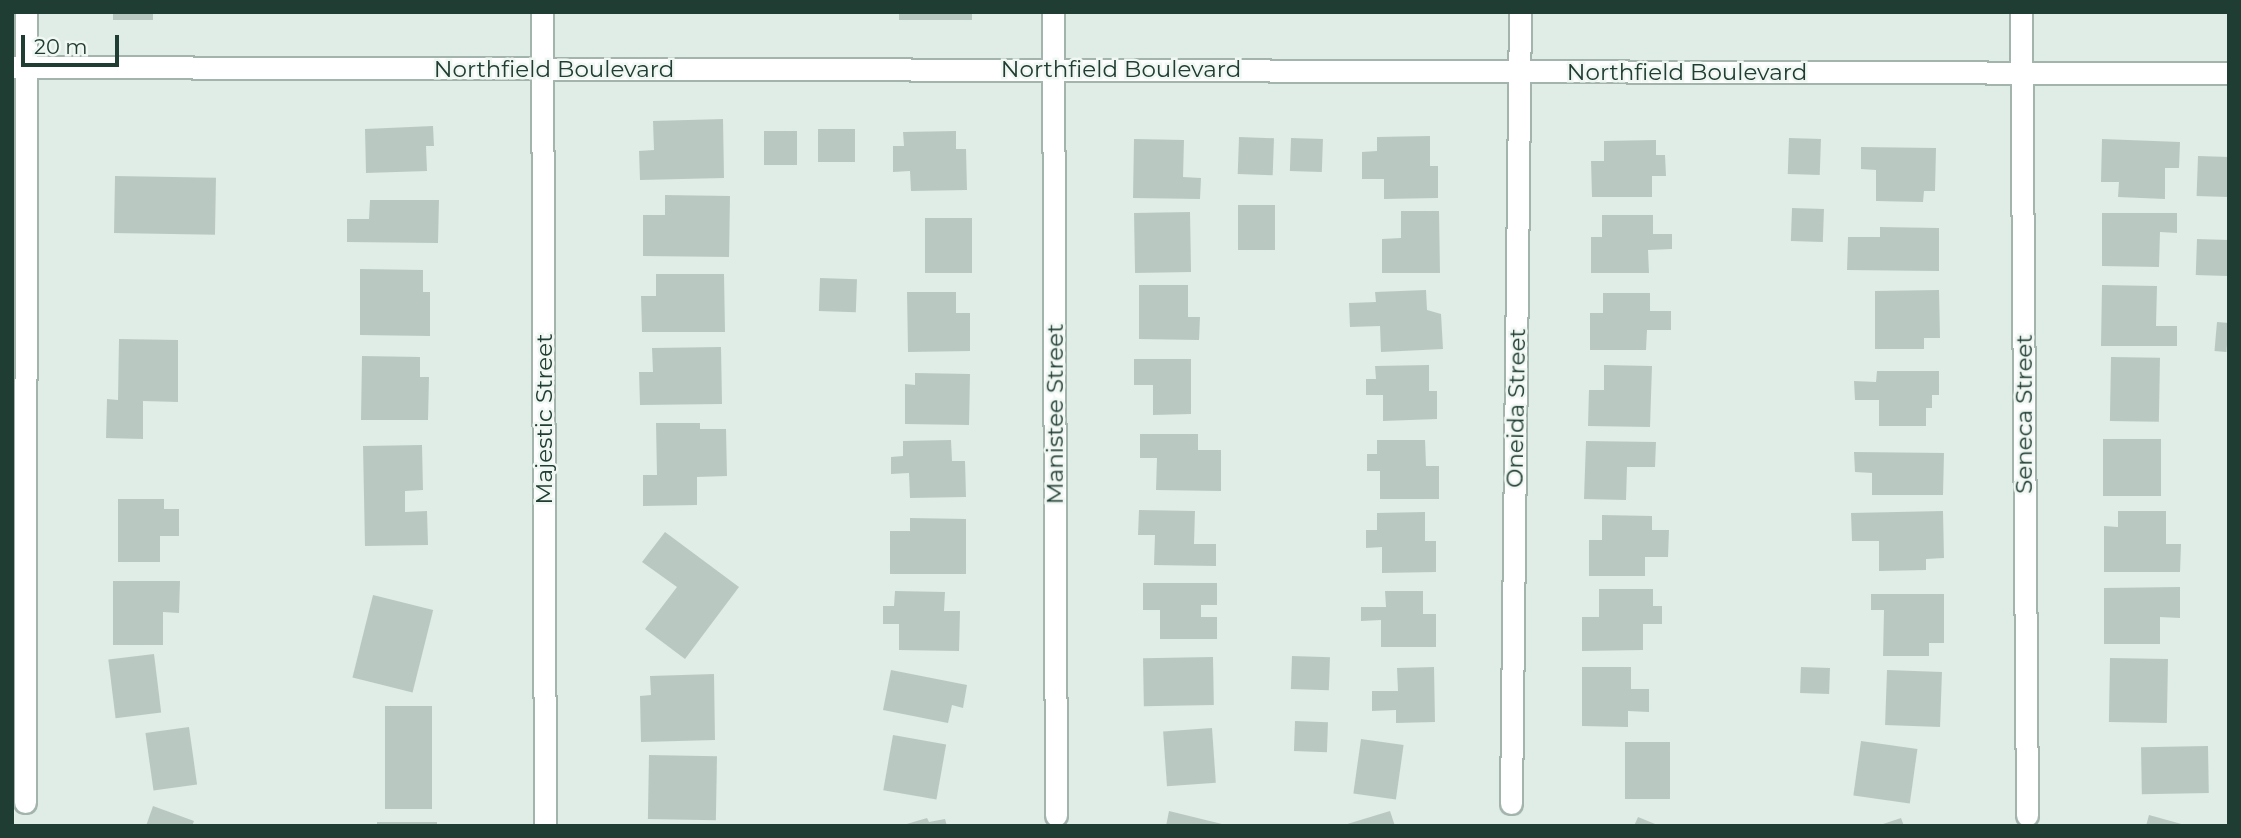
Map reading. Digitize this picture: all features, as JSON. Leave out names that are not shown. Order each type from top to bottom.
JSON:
[{"type":"street","points":[[26,12],[20,67],[26,802]]},
{"type":"street","name":"Majestic Street","points":[[542,12],[545,826]]},
{"type":"street","name":"Manistee Street","points":[[1053,12],[1056,815]]},
{"type":"street","name":"Oneida Street","points":[[1511,803],[1520,12]]},
{"type":"street","name":"Seneca Street","points":[[2021,12],[2027,815]]},
{"type":"street","name":"Northfield Boulevard","points":[[20,67],[2229,73]]},
{"type":"building","points":[[113,12],[153,12],[153,20],[113,20]]},
{"type":"building","points":[[899,12],[972,12],[972,20],[899,20]]},
{"type":"building","points":[[723,119],[724,178],[640,180],[639,151],[654,150],[653,121]]},
{"type":"building","points":[[433,126],[434,146],[426,146],[427,171],[366,173],[365,129]]},
{"type":"building","points":[[818,129],[855,129],[855,162],[818,162]]},
{"type":"building","points":[[764,131],[797,131],[797,165],[764,165]]},
{"type":"building","points":[[956,131],[956,149],[966,149],[967,190],[911,191],[910,171],[893,172],[893,146],[904,146],[903,132]]},
{"type":"building","points":[[1430,136],[1430,166],[1438,166],[1438,198],[1384,199],[1384,179],[1362,179],[1362,152],[1377,151],[1377,137]]},
{"type":"building","points":[[1239,137],[1274,138],[1273,175],[1238,174]]},
{"type":"building","points":[[1291,138],[1323,139],[1322,172],[1290,171]]},
{"type":"building","points":[[1789,138],[1821,139],[1820,175],[1788,174]]},
{"type":"building","points":[[1134,139],[1184,140],[1183,177],[1201,178],[1200,199],[1133,198]]},
{"type":"building","points":[[2102,139],[2180,142],[2179,168],[2165,168],[2165,199],[2118,197],[2119,182],[2101,182]]},
{"type":"building","points":[[1656,140],[1656,155],[1665,155],[1666,176],[1652,176],[1652,197],[1592,197],[1591,161],[1604,161],[1604,141]]},
{"type":"building","points":[[1861,147],[1936,148],[1935,191],[1924,191],[1923,202],[1876,201],[1876,170],[1861,169]]},
{"type":"building","points":[[2198,156],[2229,157],[2228,197],[2197,196]]},
{"type":"building","points":[[115,176],[216,178],[215,235],[114,233]]},
{"type":"building","points":[[665,195],[730,196],[729,257],[643,256],[643,215],[665,215]]},
{"type":"building","points":[[370,200],[439,200],[438,243],[347,242],[347,219],[369,219]]},
{"type":"building","points":[[1238,205],[1275,205],[1275,250],[1238,250]]},
{"type":"building","points":[[1792,208],[1824,209],[1823,242],[1791,241]]},
{"type":"building","points":[[1401,211],[1439,211],[1440,273],[1382,273],[1382,239],[1401,238]]},
{"type":"building","points":[[1190,212],[1191,272],[1135,273],[1134,213]]},
{"type":"building","points":[[2102,213],[2177,213],[2177,233],[2160,232],[2159,267],[2102,266]]},
{"type":"building","points":[[1602,215],[1653,215],[1653,234],[1672,234],[1672,249],[1648,250],[1649,273],[1591,273],[1591,237],[1602,237]]},
{"type":"building","points":[[925,218],[972,218],[972,273],[925,273]]},
{"type":"building","points":[[1880,227],[1939,228],[1939,271],[1847,270],[1848,237],[1880,237]]},
{"type":"building","points":[[2197,239],[2229,240],[2228,276],[2196,275]]},
{"type":"building","points":[[360,269],[423,270],[423,292],[430,292],[430,336],[360,335]]},
{"type":"building","points":[[656,274],[724,274],[725,332],[642,332],[641,296],[656,296]]},
{"type":"building","points":[[820,278],[857,279],[856,312],[819,311]]},
{"type":"building","points":[[1139,285],[1188,285],[1188,317],[1200,317],[1199,340],[1139,339]]},
{"type":"building","points":[[2102,285],[2157,286],[2156,326],[2177,326],[2177,346],[2101,346]]},
{"type":"building","points":[[1426,290],[1427,310],[1441,314],[1443,349],[1381,352],[1380,326],[1350,327],[1349,303],[1376,302],[1375,292]]},
{"type":"building","points":[[1939,290],[1940,338],[1924,338],[1924,349],[1875,349],[1875,291]]},
{"type":"building","points":[[907,292],[956,292],[956,313],[970,313],[970,351],[908,352]]},
{"type":"building","points":[[1603,293],[1650,293],[1650,311],[1671,311],[1671,330],[1647,330],[1646,350],[1590,350],[1590,313],[1603,313]]},
{"type":"building","points":[[2217,322],[2229,323],[2226,352],[2214,351]]},
{"type":"building","points":[[119,339],[178,340],[178,402],[143,401],[143,439],[106,438],[107,399],[118,400]]},
{"type":"building","points":[[721,347],[722,404],[640,405],[639,372],[653,372],[652,348]]},
{"type":"building","points":[[362,356],[420,357],[420,377],[429,377],[428,420],[361,420]]},
{"type":"building","points":[[2111,357],[2160,358],[2159,422],[2110,421]]},
{"type":"building","points":[[1134,359],[1191,359],[1191,414],[1153,415],[1153,385],[1134,385]]},
{"type":"building","points":[[1429,365],[1429,391],[1437,391],[1437,419],[1383,421],[1383,395],[1366,395],[1366,379],[1376,379],[1375,366]]},
{"type":"building","points":[[1604,365],[1652,366],[1650,427],[1588,426],[1589,390],[1604,390]]},
{"type":"building","points":[[1877,371],[1939,371],[1939,395],[1932,395],[1932,408],[1926,408],[1926,426],[1879,426],[1879,400],[1855,400],[1854,381],[1876,382]]},
{"type":"building","points":[[915,373],[970,374],[969,425],[905,424],[905,384],[915,385]]},
{"type":"building","points":[[656,423],[700,423],[700,429],[726,429],[727,476],[697,477],[697,505],[643,506],[643,475],[657,475]]},
{"type":"building","points":[[1140,434],[1198,434],[1198,450],[1221,450],[1221,491],[1156,490],[1157,458],[1140,458]]},
{"type":"building","points":[[2103,439],[2161,439],[2161,496],[2103,496]]},
{"type":"building","points":[[951,440],[952,461],[965,461],[966,497],[910,498],[909,473],[891,474],[891,457],[903,456],[903,441]]},
{"type":"building","points":[[1377,440],[1425,440],[1426,466],[1439,466],[1439,499],[1380,499],[1380,471],[1367,471],[1367,454],[1377,454]]},
{"type":"building","points":[[1586,441],[1656,442],[1655,467],[1627,467],[1626,500],[1584,499]]},
{"type":"building","points":[[422,445],[423,490],[405,491],[405,512],[427,511],[428,545],[365,546],[363,446]]},
{"type":"building","points":[[1854,452],[1944,453],[1943,495],[1872,495],[1872,473],[1855,472]]},
{"type":"building","points":[[118,499],[164,499],[164,509],[179,509],[179,536],[160,536],[160,562],[118,562]]},
{"type":"building","points":[[1139,510],[1195,511],[1194,544],[1216,544],[1216,566],[1154,565],[1155,535],[1138,535]]},
{"type":"building","points":[[1943,511],[1944,558],[1926,559],[1926,570],[1879,571],[1879,541],[1852,541],[1851,513]]},
{"type":"building","points":[[2118,511],[2166,511],[2166,544],[2181,544],[2180,572],[2104,572],[2104,526],[2118,527]]},
{"type":"building","points":[[1425,512],[1425,541],[1436,541],[1436,572],[1382,573],[1382,547],[1366,548],[1366,530],[1377,530],[1377,513]]},
{"type":"building","points":[[1602,515],[1652,516],[1652,530],[1669,530],[1668,557],[1645,557],[1645,576],[1589,576],[1589,540],[1602,540]]},
{"type":"building","points":[[910,518],[966,519],[966,574],[890,574],[890,531],[910,531]]},
{"type":"building","points":[[665,532],[739,587],[685,659],[645,629],[677,587],[642,562]]},
{"type":"building","points":[[113,581],[180,581],[179,613],[163,612],[163,645],[113,645]]},
{"type":"building","points":[[1143,583],[1217,583],[1217,605],[1201,605],[1201,617],[1217,617],[1217,639],[1160,639],[1160,610],[1143,610]]},
{"type":"building","points":[[2180,587],[2180,618],[2160,617],[2160,644],[2104,644],[2104,588]]},
{"type":"building","points":[[1599,589],[1653,589],[1653,606],[1662,606],[1662,624],[1643,624],[1643,650],[1582,651],[1582,617],[1599,617]]},
{"type":"building","points":[[895,591],[945,592],[944,611],[960,611],[959,651],[899,650],[899,624],[883,624],[883,606],[894,606]]},
{"type":"building","points":[[1385,591],[1423,591],[1423,614],[1436,614],[1436,647],[1381,647],[1381,620],[1361,621],[1361,607],[1386,607]]},
{"type":"building","points":[[1871,594],[1944,594],[1944,643],[1929,643],[1929,656],[1883,656],[1884,610],[1871,610]]},
{"type":"building","points":[[373,595],[433,610],[413,692],[352,677]]},
{"type":"building","points":[[154,654],[161,713],[116,718],[108,660]]},
{"type":"building","points":[[1292,656],[1330,657],[1329,690],[1291,689]]},
{"type":"building","points":[[1213,657],[1214,705],[1144,706],[1143,658]]},
{"type":"building","points":[[2110,658],[2168,659],[2167,723],[2109,722]]},
{"type":"building","points":[[1434,667],[1435,722],[1396,723],[1396,710],[1372,711],[1372,691],[1398,691],[1397,668]]},
{"type":"building","points":[[1582,667],[1631,667],[1631,689],[1649,689],[1649,712],[1628,711],[1628,727],[1582,726]]},
{"type":"building","points":[[1801,667],[1830,668],[1829,694],[1800,693]]},
{"type":"building","points":[[891,670],[967,685],[963,708],[952,705],[948,723],[883,710]]},
{"type":"building","points":[[1887,670],[1942,672],[1940,727],[1885,725]]},
{"type":"building","points":[[714,674],[715,740],[641,742],[640,696],[651,695],[650,676]]},
{"type":"building","points":[[385,706],[432,706],[432,809],[385,809]]},
{"type":"building","points":[[1295,721],[1328,722],[1327,752],[1294,751]]},
{"type":"building","points":[[189,727],[197,784],[154,791],[145,733]]},
{"type":"building","points":[[1212,728],[1216,783],[1167,786],[1163,731]]},
{"type":"building","points":[[893,735],[946,744],[936,800],[883,790]]},
{"type":"building","points":[[1361,739],[1404,745],[1396,799],[1353,793]]},
{"type":"building","points":[[1861,741],[1917,749],[1910,803],[1853,795]]},
{"type":"building","points":[[1625,742],[1670,742],[1670,799],[1625,799]]},
{"type":"building","points":[[2208,746],[2209,793],[2142,794],[2141,747]]},
{"type":"building","points":[[649,755],[717,756],[716,820],[648,819]]},
{"type":"building","points":[[153,806],[194,821],[192,826],[146,826]]},
{"type":"building","points":[[1169,811],[1226,825],[1226,826],[1166,826]]},
{"type":"building","points":[[1390,811],[1395,826],[1344,825]]},
{"type":"building","points":[[2149,815],[2185,825],[2185,826],[2146,826]]},
{"type":"building","points":[[1638,817],[1660,826],[1634,826]]},
{"type":"building","points":[[927,818],[929,822],[945,819],[947,826],[900,826]]},
{"type":"building","points":[[1901,818],[1904,826],[1880,826],[1880,825]]},
{"type":"building","points":[[377,822],[437,822],[437,826],[377,826]]}]
